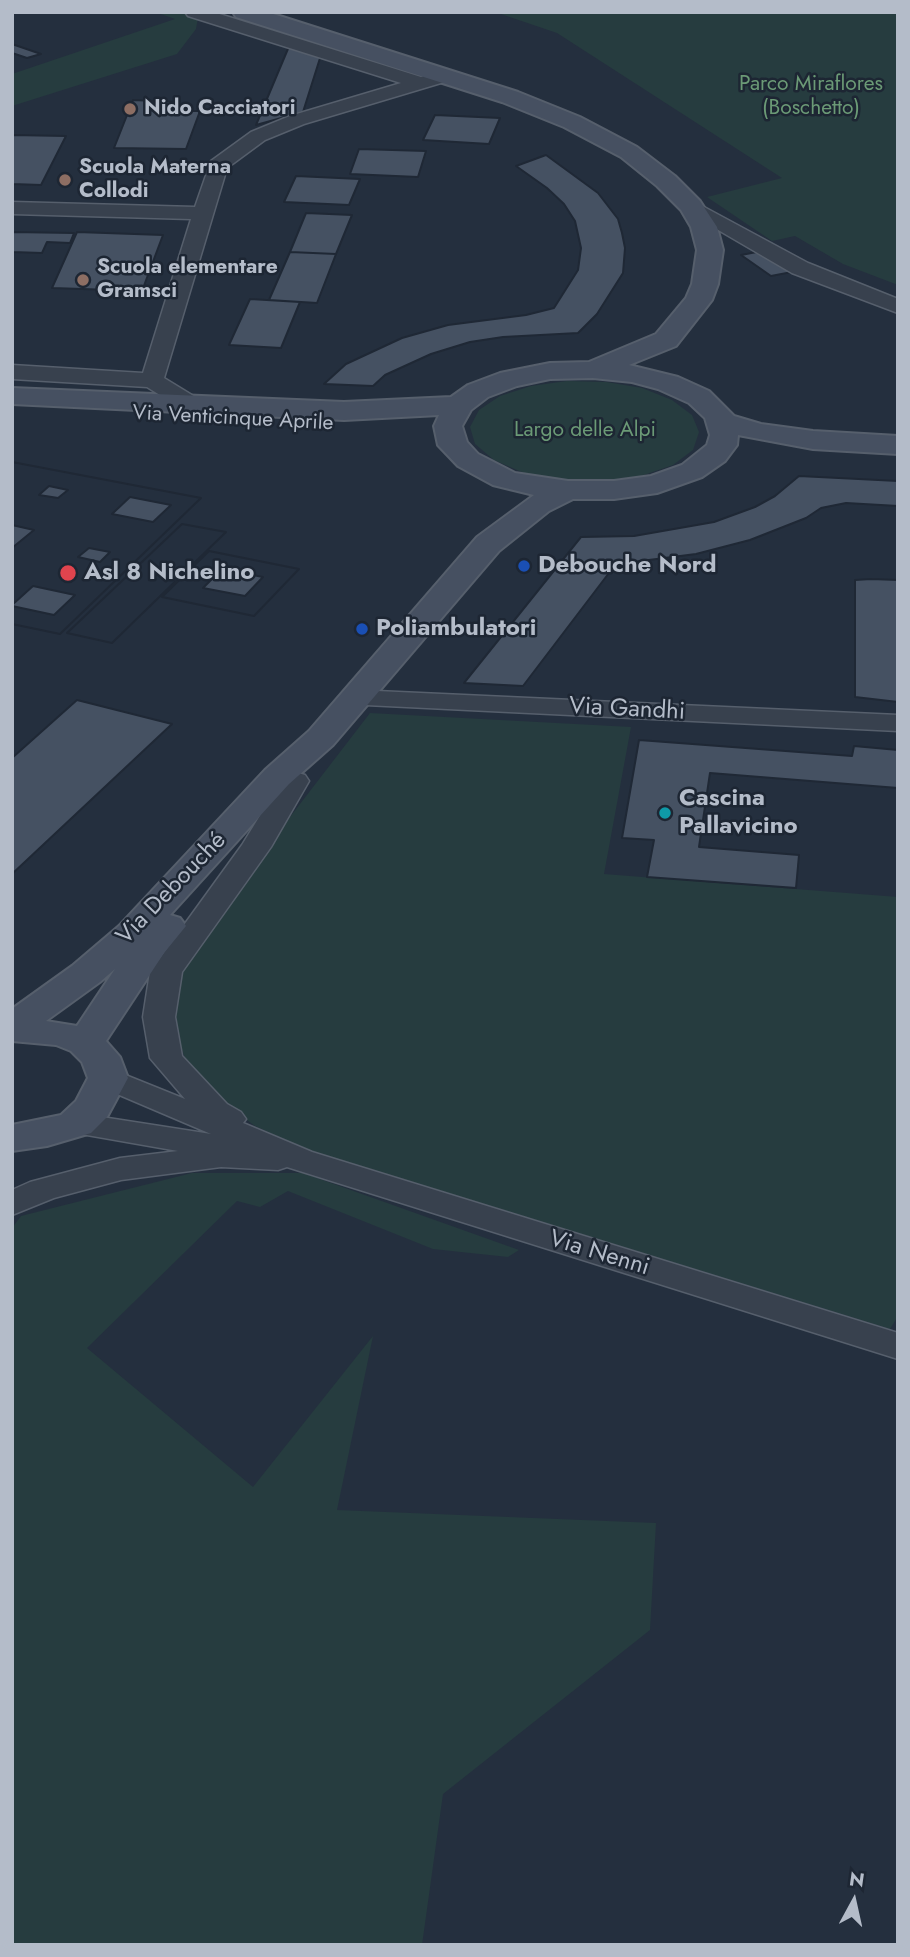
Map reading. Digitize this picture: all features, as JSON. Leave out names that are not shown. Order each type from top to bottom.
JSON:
[{"type":"main road","points":[[244,12],[433,80],[510,97],[572,122],[629,152],[666,181],[691,206],[704,226],[710,250],[705,284],[699,300],[666,340],[593,370]]},
{"type":"main road","points":[[666,340],[668,383]]},
{"type":"main road","points":[[593,370],[633,374],[668,383],[699,397],[719,415],[724,435],[716,453],[692,471],[657,484],[614,490],[533,487],[504,479],[430,440],[448,426],[459,405],[478,391],[510,379],[550,371],[593,370]]},
{"type":"main road","name":"Via Venticinque Aprile","points":[[12,396],[377,412],[459,405]]},
{"type":"main road","name":"Via Venticinque Aprile","points":[[12,407],[335,424],[430,440]]},
{"type":"main road","points":[[720,421],[759,432],[813,440],[898,444]]},
{"type":"main road","points":[[716,453],[813,440]]},
{"type":"main road","name":"Via Debouché","points":[[488,544],[504,479]]},
{"type":"main road","name":"Via Debouché","points":[[12,1028],[86,974],[132,934],[277,778],[321,737],[488,544],[538,505],[568,490]]},
{"type":"main road","name":"Via Debouché","points":[[12,1028],[63,1034],[85,1044],[149,946],[295,781],[321,737]]},
{"type":"main road","points":[[14,1140],[76,1124],[93,1108],[108,1078],[100,1057],[85,1044]]},
{"type":"street","points":[[176,19],[194,12],[433,80]]},
{"type":"street","points":[[12,372],[152,380],[218,165],[258,136],[297,120],[433,80]]},
{"type":"street","points":[[691,206],[800,268],[898,307]]},
{"type":"street","points":[[12,208],[204,212]]},
{"type":"street","name":"Via Venticinque Aprile","points":[[104,401],[152,380],[192,405]]},
{"type":"street","name":"Via Gandhi","points":[[355,698],[898,723]]},
{"type":"street","name":"Via Nenni","points":[[295,781],[256,848],[166,972],[159,1017],[166,1058],[215,1111],[300,1160]]},
{"type":"street","name":"Via Nenni","points":[[108,1078],[300,1160],[898,1346]]},
{"type":"street","name":"Via Nenni","points":[[76,1124],[300,1160]]},
{"type":"street","name":"Via Nenni","points":[[12,1204],[42,1190],[120,1169],[220,1156],[300,1160]]},
{"type":"green space","points":[[155,12],[199,12],[196,29],[177,54],[12,106],[12,74],[175,19]]},
{"type":"green space","name":"Parco Miraflores (Boschetto)","points":[[495,12],[898,12],[898,285],[843,264],[795,236],[772,241],[707,197],[782,178],[557,33]]},
{"type":"green space","name":"Largo delle Alpi","points":[[567,381],[606,382],[642,388],[672,400],[692,415],[699,432],[693,450],[673,465],[641,476],[603,481],[562,480],[524,473],[494,460],[475,444],[470,427],[479,410],[500,396],[531,386]]},
{"type":"green space","points":[[370,713],[631,727],[604,874],[898,897],[898,1316],[890,1329],[308,1150],[255,1126],[213,1095],[188,1066],[171,1021],[175,977],[200,934]]},
{"type":"green space","points":[[192,1173],[303,1173],[519,1250],[508,1257],[433,1249],[288,1191],[260,1207],[237,1201],[87,1348],[253,1487],[373,1336],[337,1510],[656,1523],[650,1630],[443,1794],[422,1945],[12,1945],[12,1228],[21,1216]]},
{"type":"building","points":[[12,44],[41,54],[27,58],[12,53]]},
{"type":"building","points":[[290,44],[321,55],[303,112],[256,125]]},
{"type":"building","points":[[133,100],[179,102],[178,105],[187,106],[185,111],[200,111],[186,149],[114,148]]},
{"type":"building","points":[[435,115],[500,118],[489,144],[423,140]]},
{"type":"building","points":[[12,135],[66,136],[41,185],[12,184]]},
{"type":"building","points":[[359,149],[426,151],[418,177],[350,174]]},
{"type":"building","points":[[546,155],[598,193],[618,219],[625,248],[623,273],[597,314],[578,333],[503,337],[470,342],[431,354],[385,375],[373,386],[324,384],[346,364],[402,338],[448,325],[526,315],[554,308],[578,270],[581,248],[575,221],[564,204],[547,188],[516,166]]},
{"type":"building","points":[[296,176],[360,179],[349,205],[284,202]]},
{"type":"building","points":[[306,213],[352,215],[336,254],[290,252]]},
{"type":"building","points":[[12,232],[74,233],[70,243],[47,242],[42,253],[12,252]]},
{"type":"building","points":[[77,232],[163,235],[142,291],[52,288]]},
{"type":"building","points":[[762,251],[792,272],[771,276],[741,255]]},
{"type":"building","points":[[290,252],[336,254],[317,303],[269,300]]},
{"type":"building","points":[[250,299],[300,302],[281,348],[229,345]]},
{"type":"building","name":"Asl 8 Nichelino","points":[[12,462],[201,498],[60,634],[12,624],[12,606],[54,615],[75,595],[33,586],[12,605],[12,548],[34,530],[12,525]],"holes":[[[49,486],[68,490],[58,498],[39,495]],[[130,497],[171,505],[153,522],[112,514]],[[89,548],[110,552],[100,562],[78,557]]]},
{"type":"building","name":"Asl 8 Nichelino","points":[[12,462],[201,498],[60,634],[12,624]]},
{"type":"building","points":[[799,476],[898,481],[898,506],[846,503],[821,508],[806,518],[750,540],[696,554],[633,562],[612,569],[523,686],[464,683],[581,537],[634,536],[714,522],[755,507],[775,496]]},
{"type":"building","name":"Asl 8 Nichelino","points":[[182,524],[226,532],[112,643],[67,633]]},
{"type":"building","name":"Asl 8 Nichelino","points":[[182,524],[226,532],[112,643],[67,633]]},
{"type":"building","name":"Asl 8 Nichelino","points":[[209,551],[299,569],[254,616],[162,597]],"holes":[[[222,569],[263,577],[245,596],[203,588]]]},
{"type":"building","name":"Asl 8 Nichelino","points":[[209,551],[299,569],[254,616],[162,597]]},
{"type":"building","points":[[855,580],[898,580],[898,702],[855,697]]},
{"type":"building","points":[[77,700],[172,724],[12,874],[12,758]]},
{"type":"building","name":"Cascina Pallavicino","points":[[639,740],[852,756],[854,746],[898,750],[898,788],[710,773],[699,847],[799,855],[796,888],[647,877],[654,840],[622,838]]},
{"type":"place","name":"Nido Cacciatori","points":[[130,109]]},
{"type":"place","name":"Scuola Materna Collodi","points":[[65,180]]},
{"type":"place","name":"Scuola elementare Gramsci","points":[[83,280]]},
{"type":"place","name":"Debouche Nord","points":[[524,566]]},
{"type":"place","name":"Asl 8 Nichelino","points":[[68,573]]},
{"type":"place","name":"Poliambulatori","points":[[362,629]]},
{"type":"place","name":"Cascina Pallavicino","points":[[665,813]]}]
